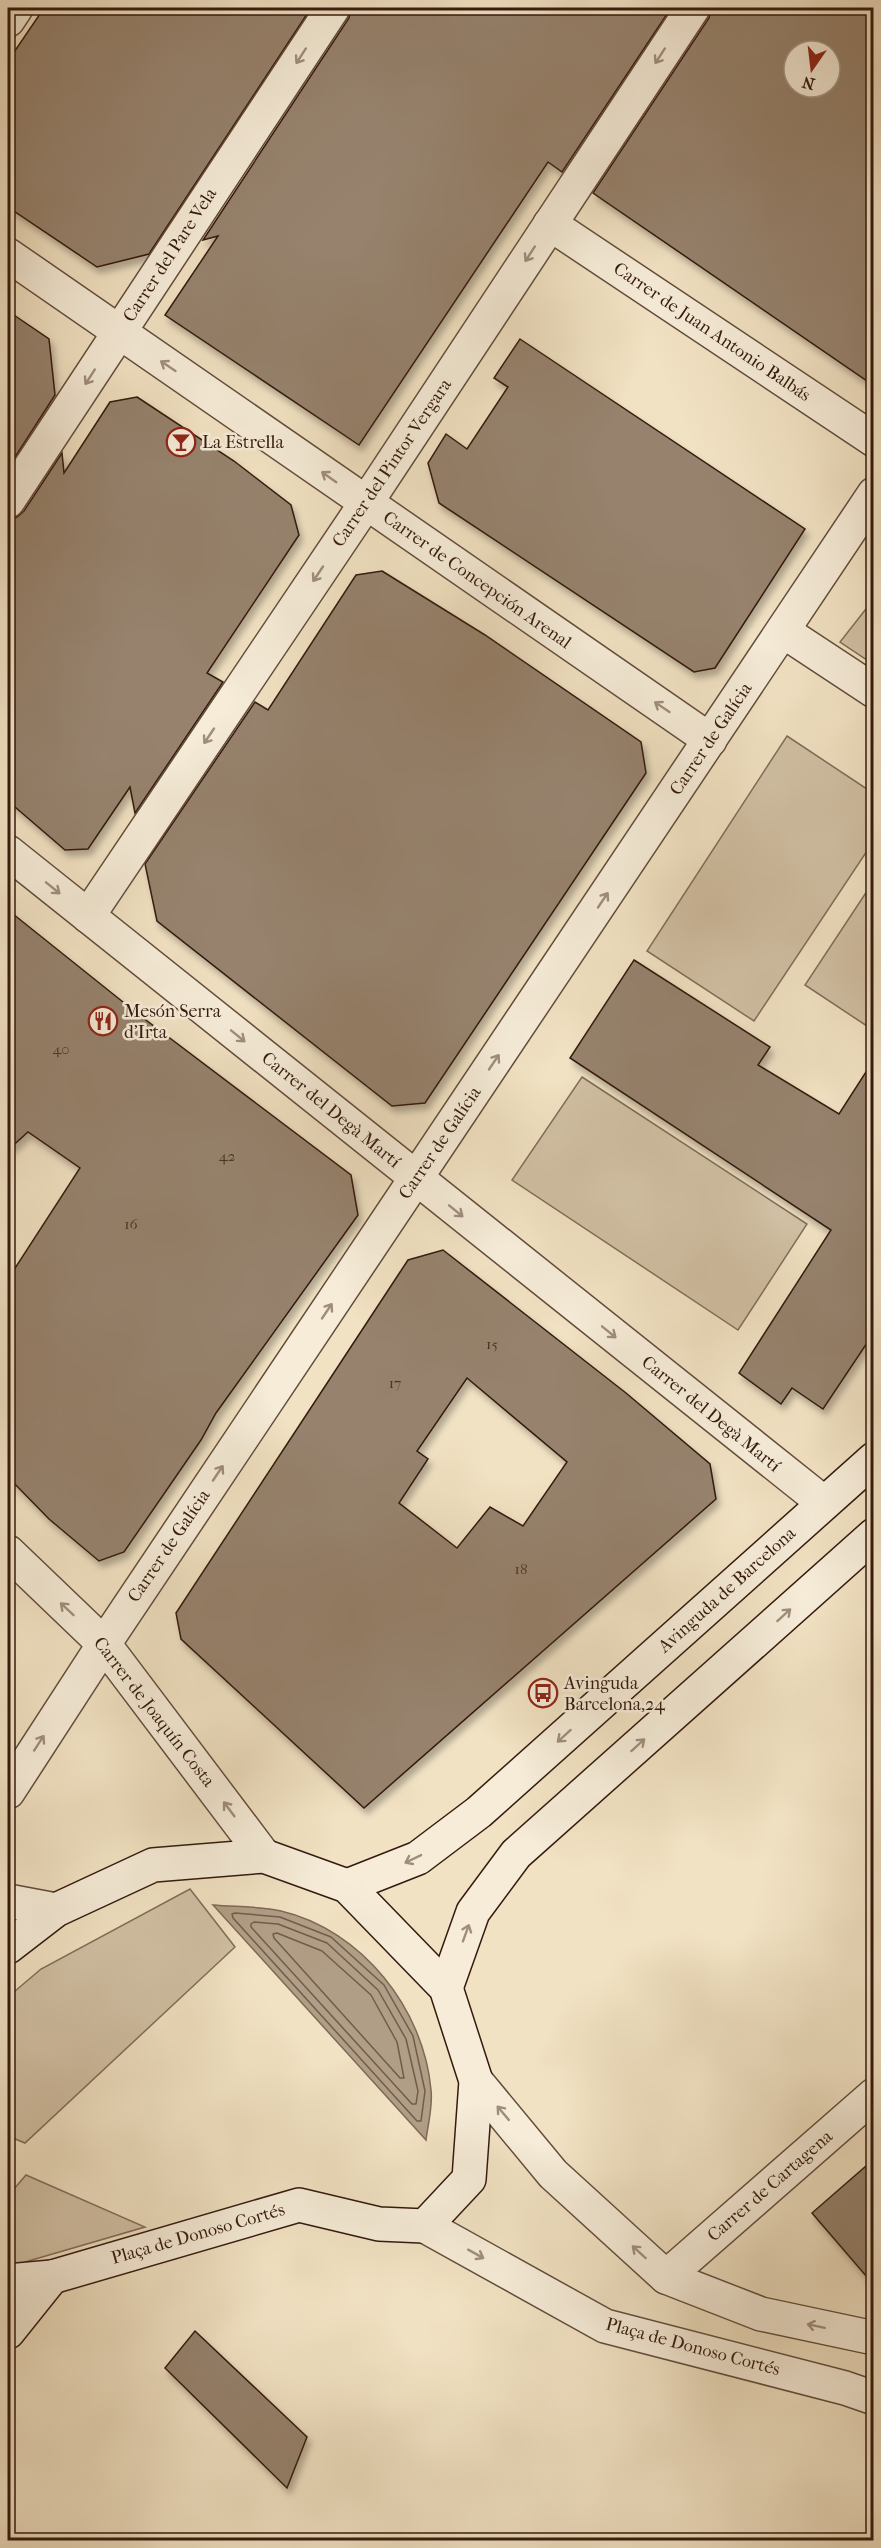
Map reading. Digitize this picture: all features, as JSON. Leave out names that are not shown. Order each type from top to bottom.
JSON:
[{"type":"street","points":[[8,20],[16,8]]},
{"type":"street","name":"Carrer del Pare Vela","points":[[8,501],[333,8]]},
{"type":"street","name":"Carrer del Pintor Vergara","points":[[88,916],[366,503],[693,8]]},
{"type":"street","name":"Carrer de Juan Antonio Balbás","points":[[550,224],[873,440]]},
{"type":"street","name":"Carrer de Concepción Arenal","points":[[8,255],[710,740]]},
{"type":"street","name":"Carrer de Galícia","points":[[8,1792],[104,1644],[873,494]]},
{"type":"street","points":[[783,631],[873,691]]},
{"type":"street","name":"Carrer del Degà Martí","points":[[8,852],[824,1503]]},
{"type":"street","name":"Avinguda de Barcelona","points":[[347,1886],[418,1858],[479,1812],[873,1459]]},
{"type":"street","points":[[446,1988],[473,1912],[516,1854],[873,1535]]},
{"type":"street","name":"Carrer de Joaquín Costa","points":[[8,1552],[104,1644],[264,1856]]},
{"type":"street","points":[[8,1947],[56,1910],[153,1865],[264,1856],[347,1886],[446,1988],[476,2080],[554,2174],[666,2277],[761,2314],[873,2338]]},
{"type":"street","points":[[8,1901],[56,1910]]},
{"type":"street","points":[[425,2226],[469,2179],[476,2080]]},
{"type":"street","name":"Carrer de Cartagena","points":[[666,2277],[873,2095]]},
{"type":"street","name":"Plaça de Donoso Cortés","points":[[8,2281],[52,2277],[299,2205],[380,2224],[425,2226],[605,2326],[845,2388],[873,2398]]},
{"type":"street","points":[[8,2332],[52,2277]]},
{"type":"shaded area","points":[[873,600],[873,664],[840,642]]},
{"type":"shaded area","points":[[787,736],[873,793],[873,842],[754,1021],[647,951]]},
{"type":"shaded area","points":[[873,882],[873,1030],[805,985]]},
{"type":"shaded area","points":[[582,1077],[807,1224],[738,1330],[512,1180]]},
{"type":"shaded area","points":[[190,1889],[235,1947],[25,2143],[8,2136],[8,1997],[41,1969]]},
{"type":"shaded area","points":[[26,2175],[145,2227],[8,2267],[8,2196]]},
{"type":"water","points":[[213,1905],[273,1909],[310,1921],[338,1936],[384,1977],[402,2003],[416,2031],[426,2060],[431,2090],[431,2109],[426,2140]]},
{"type":"building","points":[[44,8],[311,8],[149,254],[97,267],[8,207],[8,61]]},
{"type":"building","points":[[351,8],[671,8],[562,172],[548,162],[359,445],[165,315],[218,236],[203,240],[349,18]]},
{"type":"building","points":[[711,8],[873,8],[873,385],[593,193],[709,18]]},
{"type":"building","points":[[8,311],[49,339],[55,395],[8,468]]},
{"type":"building","points":[[520,339],[805,529],[715,668],[694,672],[439,503],[428,463],[446,434],[467,449],[508,387],[494,378]]},
{"type":"building","points":[[137,397],[234,461],[291,505],[299,535],[207,673],[223,682],[135,813],[130,787],[88,849],[65,850],[8,801],[8,520],[24,511],[62,453],[64,473],[110,402]]},
{"type":"building","points":[[382,571],[485,635],[641,742],[646,773],[425,1103],[392,1106],[157,921],[145,864],[255,702],[268,710],[356,575]]},
{"type":"building","points":[[8,910],[138,1014],[351,1175],[358,1215],[216,1413],[201,1440],[124,1552],[99,1561],[49,1519],[8,1477],[8,1279],[80,1168],[28,1132],[8,1150]]},
{"type":"building","points":[[634,960],[770,1047],[758,1065],[839,1114],[873,1061],[873,1334],[823,1409],[792,1388],[781,1404],[739,1373],[831,1230],[570,1058]]},
{"type":"building","points":[[443,1250],[626,1393],[710,1464],[716,1499],[364,1808],[181,1639],[176,1613],[408,1260]],"holes":[[[467,1378],[567,1462],[523,1526],[490,1507],[457,1548],[399,1503],[428,1459],[417,1451]]]},
{"type":"building","points":[[873,2160],[873,2284],[812,2213]]},
{"type":"building","points":[[195,2331],[307,2437],[287,2488],[165,2368]]},
{"type":"place","name":"La Estrella","points":[[181,442]]},
{"type":"place","name":"Mesón Serra d'Irta","points":[[103,1021]]},
{"type":"place","name":"Avinguda Barcelona,24","points":[[543,1693]]}]
